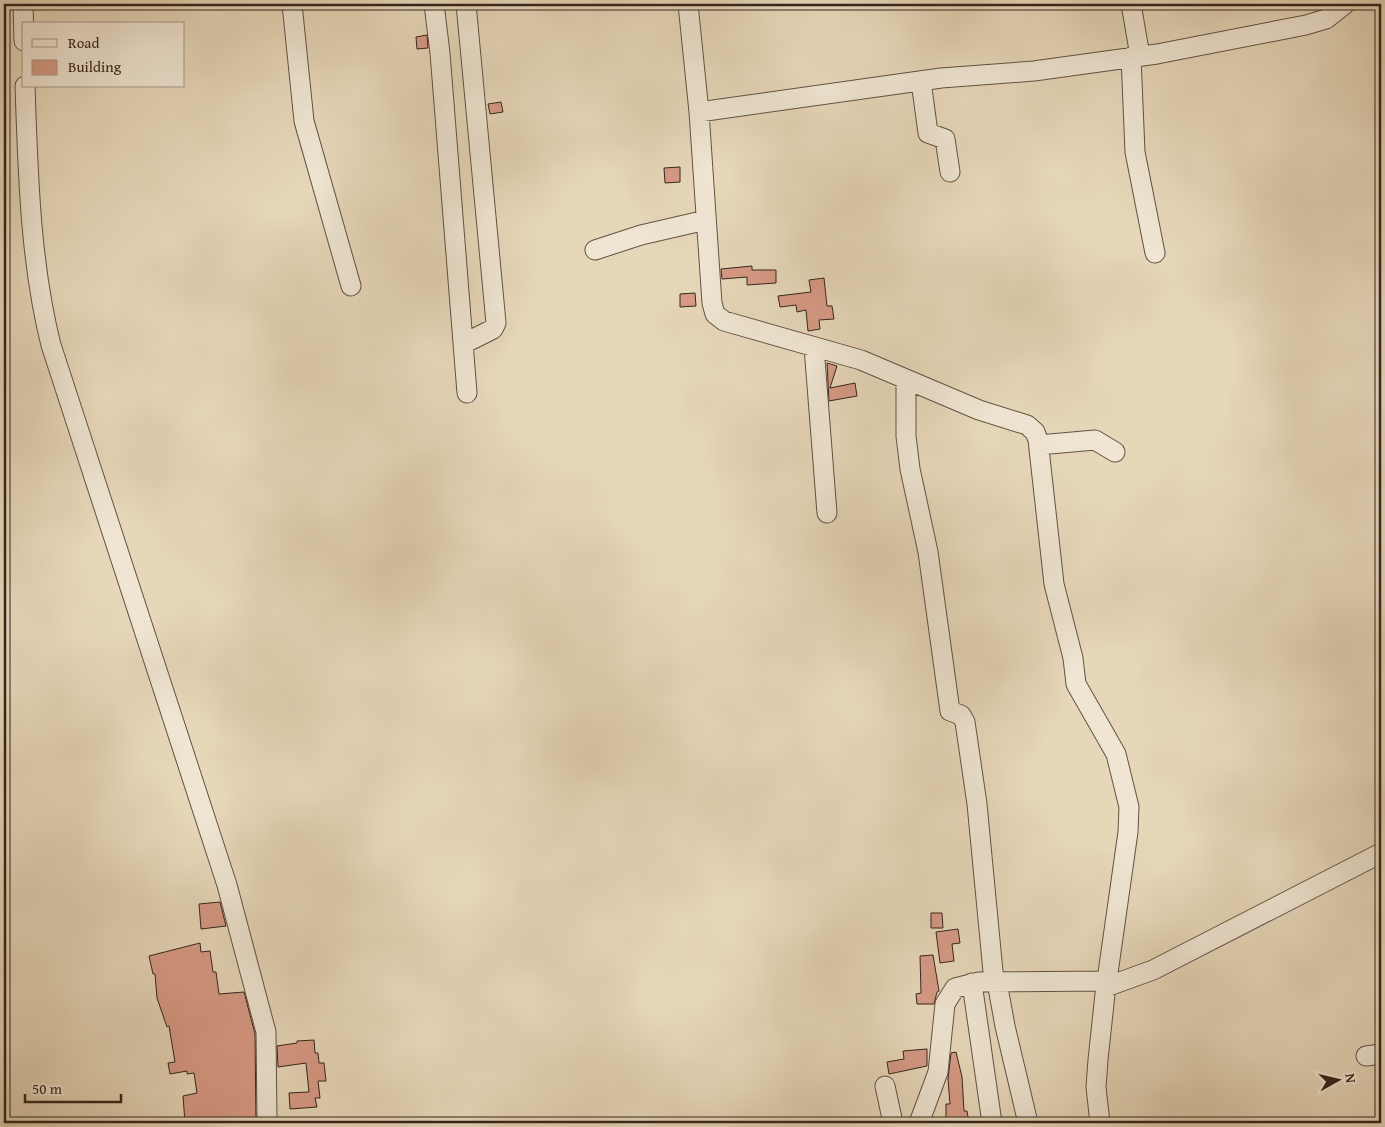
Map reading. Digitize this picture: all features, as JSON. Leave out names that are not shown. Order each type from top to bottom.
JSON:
[{"type":"street","points":[[23,4],[23,22]]},
{"type":"street","points":[[292,4],[304,121],[351,286]]},
{"type":"street","points":[[434,4],[440,53],[467,393]]},
{"type":"street","points":[[464,344],[493,329],[496,323],[466,4]]},
{"type":"street","points":[[688,4],[700,112],[712,303],[715,314],[724,321],[861,360],[979,410],[1027,424],[1035,432],[1039,445],[1054,584],[1069,638],[1076,684],[1116,754],[1129,807],[1128,832],[1106,984],[1096,1087],[1100,1123]]},
{"type":"street","points":[[1131,4],[1136,56],[1135,152],[1155,253]]},
{"type":"street","points":[[700,112],[921,81],[1034,71],[1136,56],[1306,25],[1326,19],[1345,4]]},
{"type":"street","points":[[440,53],[469,51]]},
{"type":"street","points":[[921,81],[928,133],[943,136],[950,172]]},
{"type":"street","points":[[25,88],[27,148],[42,310],[54,355],[235,912],[266,1032],[267,1123]]},
{"type":"street","points":[[595,250],[641,235],[706,220]]},
{"type":"street","points":[[814,347],[827,513]]},
{"type":"street","points":[[906,380],[907,448],[928,552],[950,711],[961,715],[965,722],[977,804],[996,982],[1028,1123]]},
{"type":"street","points":[[1039,445],[1094,440],[1115,452]]},
{"type":"street","points":[[918,1123],[938,1072],[945,1004],[955,988],[972,983],[996,982],[1106,984],[1153,970],[1381,853]]},
{"type":"street","points":[[972,983],[992,1123]]},
{"type":"street","points":[[884,1086],[893,1123]]},
{"type":"building","points":[[427,35],[428,48],[417,49],[416,37]]},
{"type":"building","points":[[501,102],[503,112],[490,114],[488,104]]},
{"type":"building","points":[[680,167],[680,182],[665,183],[664,168]]},
{"type":"building","points":[[752,266],[752,270],[776,270],[776,283],[747,285],[747,277],[722,279],[721,269]]},
{"type":"building","points":[[824,278],[827,306],[832,306],[834,319],[819,320],[820,329],[808,331],[806,310],[797,312],[796,305],[780,307],[778,296],[811,292],[809,280]]},
{"type":"building","points":[[695,293],[696,306],[680,307],[680,294]]},
{"type":"building","points":[[827,363],[837,366],[830,388],[855,383],[857,396],[829,401]]},
{"type":"building","points":[[220,902],[226,926],[201,929],[199,904]]},
{"type":"building","points":[[931,913],[942,913],[943,928],[931,928]]},
{"type":"building","points":[[958,929],[960,943],[952,944],[954,961],[940,963],[936,932]]},
{"type":"building","points":[[200,943],[201,952],[210,951],[213,972],[216,972],[219,994],[244,992],[255,1034],[256,1123],[185,1123],[183,1096],[197,1093],[194,1073],[187,1074],[187,1071],[170,1074],[168,1063],[175,1062],[169,1026],[167,1027],[157,998],[155,974],[153,974],[149,956]]},
{"type":"building","points":[[933,955],[939,991],[937,992],[934,1004],[917,1004],[916,994],[921,993],[920,956]]},
{"type":"building","points":[[314,1040],[315,1053],[318,1053],[319,1063],[324,1063],[326,1081],[318,1081],[320,1098],[315,1098],[317,1107],[290,1109],[289,1093],[309,1092],[306,1063],[278,1067],[277,1046],[297,1043],[297,1041]]},
{"type":"building","points":[[927,1049],[927,1066],[889,1074],[887,1062],[904,1059],[903,1051]]},
{"type":"building","points":[[956,1052],[962,1077],[964,1111],[967,1111],[969,1123],[946,1123],[946,1104],[950,1104],[948,1079],[951,1053]]}]
